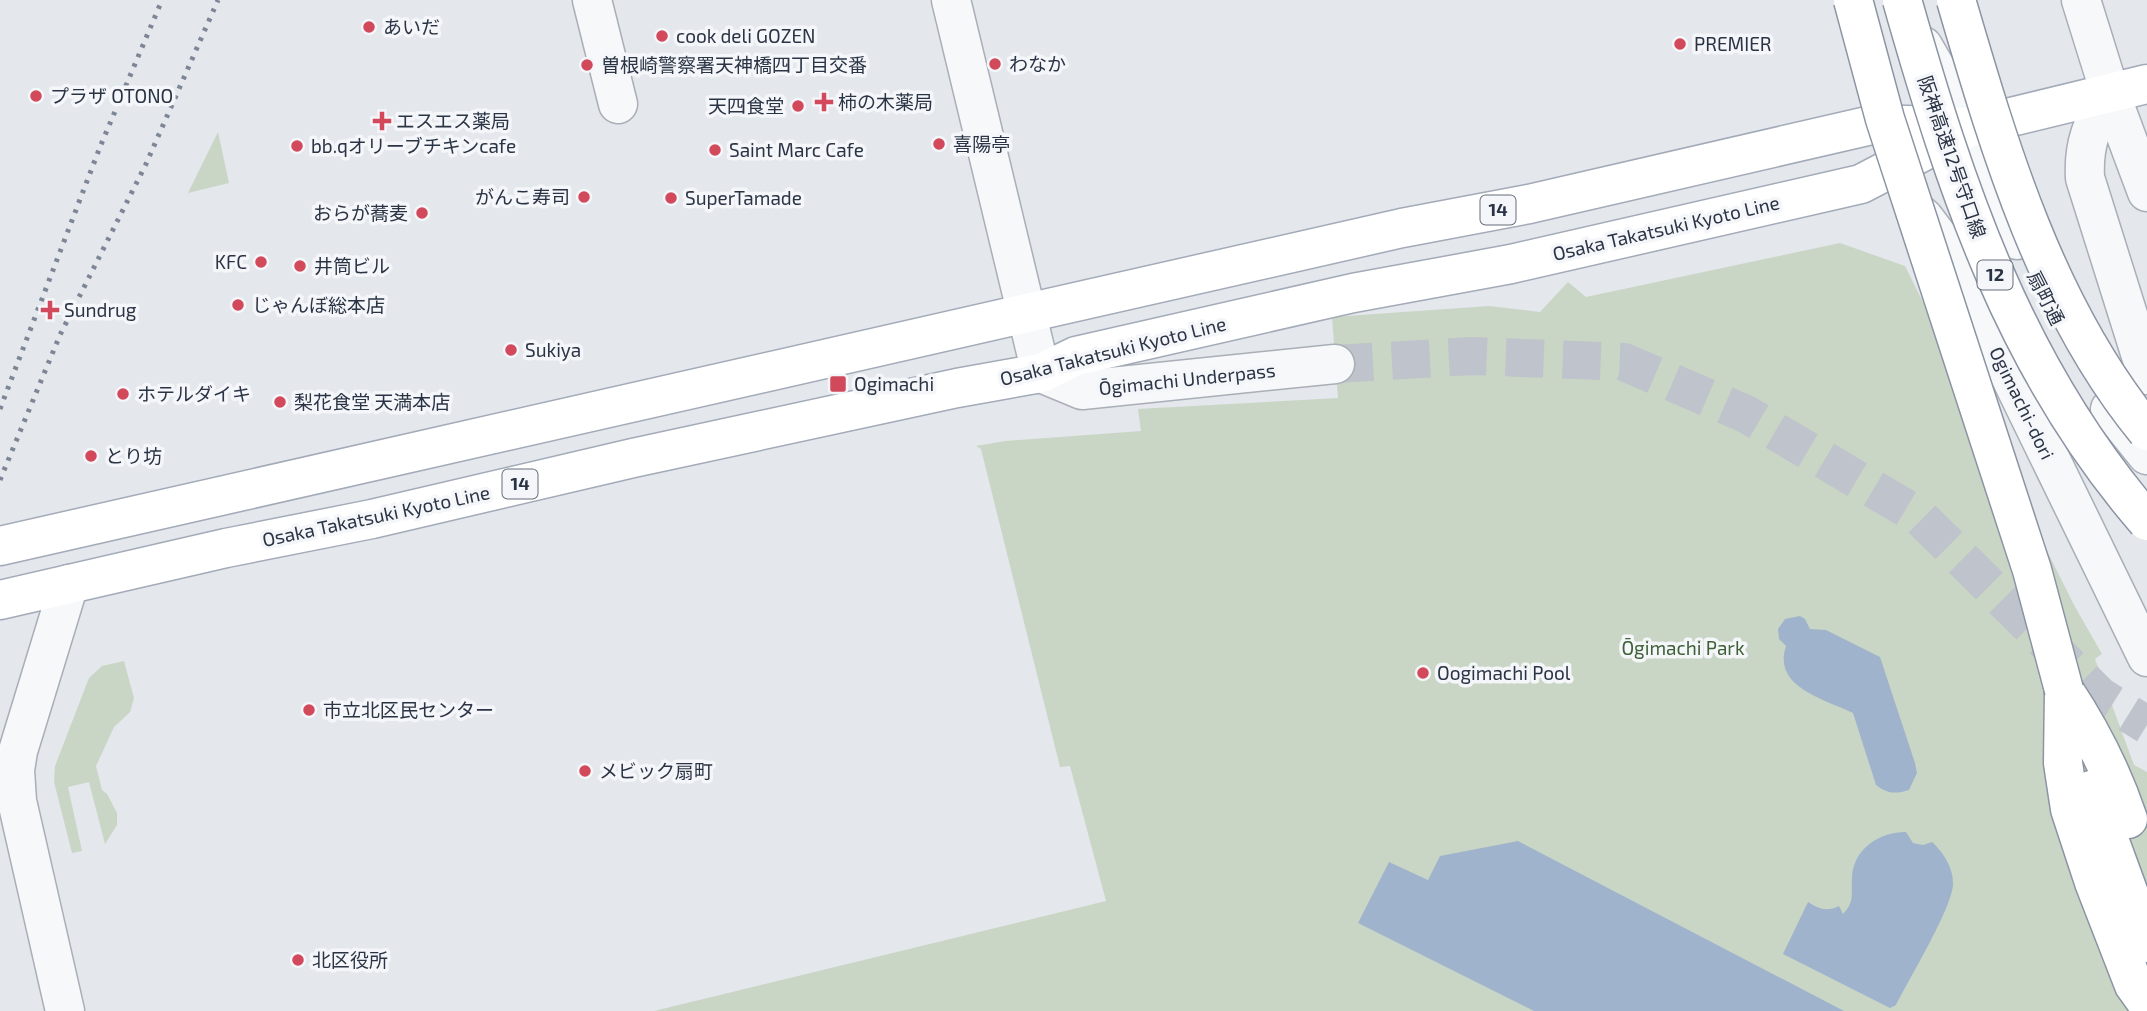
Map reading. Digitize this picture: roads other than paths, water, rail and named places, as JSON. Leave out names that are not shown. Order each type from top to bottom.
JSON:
[{"type":"main road","points":[[1853,0],[1885,119],[2032,570],[2095,804],[2147,943]]},
{"type":"main road","name":"阪神高速12号守口線","points":[[1902,0],[1948,154],[1974,226],[2003,294],[2062,407],[2094,454],[2147,522]]},
{"type":"main road","points":[[1956,0],[1998,140],[2051,273],[2111,382],[2147,431]]},
{"type":"main road","name":"Osaka Takatsuki Kyoto Line","points":[[0,600],[226,548],[372,519],[687,446],[957,388],[1041,373],[1076,356],[1353,293],[1511,264],[1861,184],[1970,127],[2147,84]]},
{"type":"main road","name":"Osaka Takatsuki Kyoto Line","points":[[0,546],[1402,228],[1528,204],[1876,124],[1970,127]]},
{"type":"main road","points":[[2064,690],[2091,732],[2118,790],[2147,874]]},
{"type":"main road","points":[[2064,690],[2063,763],[2070,809],[2133,985],[2147,1003]]},
{"type":"street","points":[[592,0],[618,104]]},
{"type":"street","points":[[951,0],[1041,373]]},
{"type":"street","name":"扇町通","points":[[1910,0],[1922,44],[1970,127],[2013,232],[2058,323],[2108,407],[2147,456]]},
{"type":"street","points":[[2081,0],[2110,93],[2147,192]]},
{"type":"street","points":[[2110,93],[2090,131],[2084,156],[2085,178],[2147,375]]},
{"type":"street","name":"Ogimachi-dori","points":[[1861,184],[1881,188],[1903,200],[1924,218],[1949,251],[2147,657]]},
{"type":"street","name":"Ōgimachi Underpass","points":[[1041,373],[1082,390],[1335,364]]},
{"type":"street","points":[[2041,443],[2122,496],[2147,522]]},
{"type":"street","points":[[65,1011],[17,801],[15,770],[18,751],[69,584]]},
{"type":"water","points":[[1800,616],[1805,619],[1810,629],[1826,630],[1880,657],[1915,763],[1917,773],[1909,790],[1892,792],[1876,785],[1853,713],[1803,690],[1786,672],[1786,646],[1779,639],[1778,629],[1785,619]]},
{"type":"water","points":[[1906,832],[1913,843],[1923,845],[1932,842],[1936,846],[1950,867],[1953,885],[1945,911],[1929,945],[1896,1005],[1890,1008],[1783,954],[1808,902],[1823,909],[1839,906],[1843,914],[1851,901],[1854,868],[1862,851],[1886,835]]},
{"type":"water","points":[[1518,841],[1844,1011],[1534,1011],[1358,923],[1389,862],[1428,880],[1440,856]]},
{"type":"tunnel","points":[[1335,364],[1472,356],[1624,362],[1746,414],[1919,516],[2100,696],[2147,725]]},
{"type":"railway","points":[[0,409],[100,147],[162,0]]},
{"type":"railway","points":[[0,480],[60,335],[146,164],[218,0]]},
{"type":"place","name":"あいだ","points":[[369,27]]},
{"type":"place","name":"cook deli GOZEN","points":[[662,36]]},
{"type":"place","name":"PREMIER","points":[[1680,44]]},
{"type":"place","name":"わなか","points":[[995,64]]},
{"type":"place","name":"曽根崎警察署天神橋四丁目交番","points":[[587,65]]},
{"type":"place","name":"プラザ OTONO","points":[[36,96]]},
{"type":"place","name":"柿の木薬局","points":[[824,102]]},
{"type":"place","name":"天四食堂","points":[[798,106]]},
{"type":"place","name":"エスエス薬局","points":[[382,121]]},
{"type":"place","name":"喜陽亭","points":[[939,144]]},
{"type":"place","name":"bb.qオリーブチキンcafe","points":[[297,146]]},
{"type":"place","name":"Saint Marc Cafe","points":[[715,150]]},
{"type":"place","name":"がんこ寿司","points":[[584,197]]},
{"type":"place","name":"SuperTamade","points":[[671,198]]},
{"type":"place","name":"おらが蕎麦","points":[[422,213]]},
{"type":"place","name":"KFC","points":[[261,262]]},
{"type":"place","name":"井筒ビル","points":[[300,266]]},
{"type":"place","name":"じゃんぼ総本店","points":[[238,305]]},
{"type":"place","name":"Sundrug","points":[[50,310]]},
{"type":"place","name":"Sukiya","points":[[511,350]]},
{"type":"place","name":"Ogimachi","points":[[838,384]]},
{"type":"place","name":"ホテルダイキ","points":[[123,394]]},
{"type":"place","name":"梨花食堂 天満本店","points":[[280,402]]},
{"type":"place","name":"とり坊","points":[[91,456]]},
{"type":"place","name":"Oogimachi Pool","points":[[1423,673]]},
{"type":"place","name":"市立北区民センター","points":[[309,710]]},
{"type":"place","name":"メビック扇町","points":[[585,771]]},
{"type":"place","name":"北区役所","points":[[298,960]]},
{"type":"park label","name":"Ōgimachi Park","points":[[1683,648]]}]
